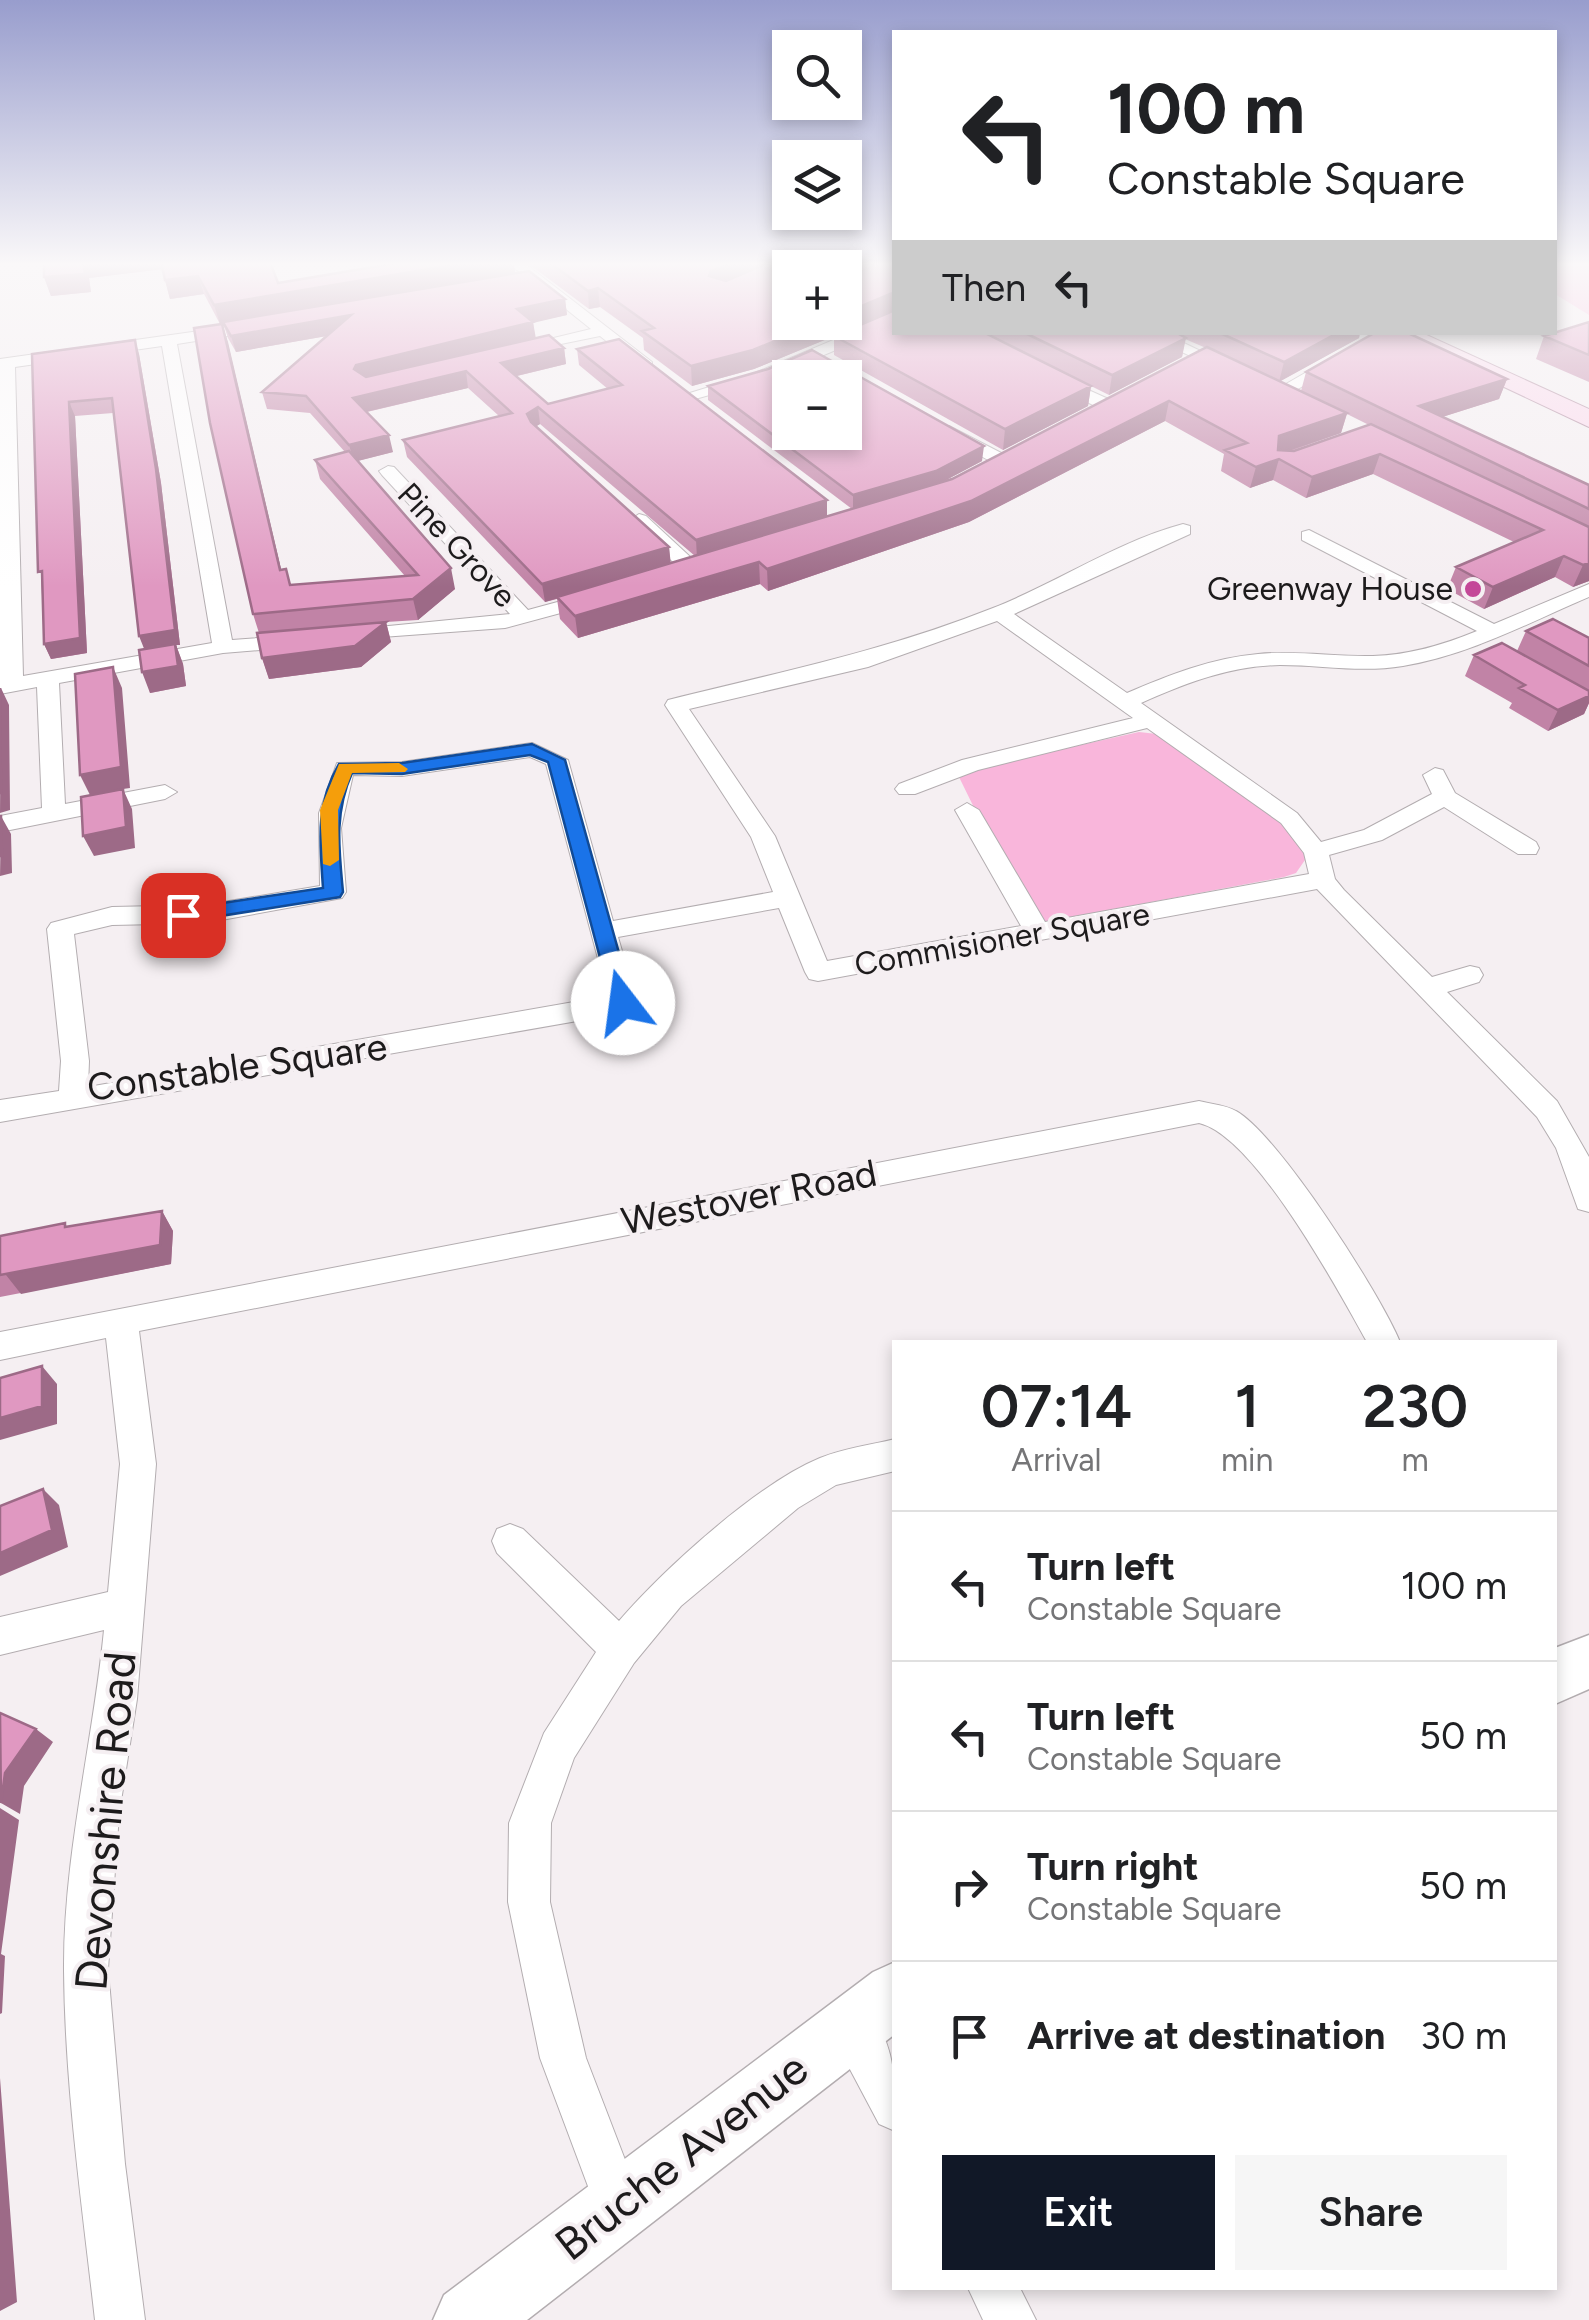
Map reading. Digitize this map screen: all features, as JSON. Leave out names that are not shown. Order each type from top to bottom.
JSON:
[{"type":"main road","points":[[1475,370],[1589,419]]},
{"type":"main road","points":[[1509,370],[1589,406]]},
{"type":"street","points":[[3,370],[6,686],[224,647],[525,619],[625,589]]},
{"type":"street","points":[[174,370],[224,647]]},
{"type":"street","points":[[653,370],[703,408]]},
{"type":"street","points":[[675,387],[753,379],[774,370]]},
{"type":"street","points":[[1218,370],[1273,389],[1312,370]]},
{"type":"street","points":[[1042,374],[1107,407]]},
{"type":"street","points":[[928,420],[1012,457],[979,474]]},
{"type":"street","name":"Pine Grove","points":[[388,471],[525,619]]},
{"type":"street","points":[[624,506],[692,569]]},
{"type":"street","points":[[999,612],[1059,588],[1123,551],[1190,533],[1161,517]]},
{"type":"street","points":[[1309,536],[1481,634],[1505,657]]},
{"type":"street","points":[[1336,550],[1358,542]]},
{"type":"street","points":[[1127,701],[1198,670],[1230,662],[1285,659],[1386,663],[1425,655],[1589,590]]},
{"type":"street","points":[[999,612],[1276,808],[1316,851],[1323,880],[1580,1147],[1589,1200]]},
{"type":"street","name":"Commisioner Square","points":[[999,612],[860,662],[676,705],[711,763],[757,826],[818,972],[1323,880]]},
{"type":"street","points":[[48,679],[54,814]]},
{"type":"street","points":[[907,789],[935,782],[974,764],[1094,739],[1152,719]]},
{"type":"street","name":"Constable Square","points":[[532,750],[556,760],[604,931],[623,1003],[73,1100],[75,1060],[60,929],[112,916],[205,914],[333,892],[328,823],[333,796],[346,768],[402,768],[532,750]]},
{"type":"street","points":[[1316,851],[1366,838],[1440,786],[1527,848]]},
{"type":"street","points":[[0,824],[165,792]]},
{"type":"street","points":[[967,810],[1038,933]]},
{"type":"street","points":[[604,931],[787,898]]},
{"type":"street","points":[[1430,988],[1470,975]]},
{"type":"street","points":[[0,1111],[73,1100]]},
{"type":"street","name":"Westover Road","points":[[0,1346],[284,1287],[1199,1112],[1225,1118],[1248,1136],[1338,1260],[1376,1340]]},
{"type":"street","name":"Devonshire Road","points":[[120,2320],[101,2164],[86,1969],[98,1814],[116,1699],[138,1464],[121,1322]]},
{"type":"street","points":[[618,2204],[563,2058],[529,1902],[530,1823],[552,1762],[620,1649],[668,1593],[785,1496],[828,1471],[892,1456]]},
{"type":"street","points":[[510,1541],[620,1649]]},
{"type":"street","points":[[0,1636],[123,1607]]},
{"type":"street","points":[[1557,1675],[1589,1662]]},
{"type":"street","points":[[872,2010],[892,2095]]},
{"type":"street","name":"Bruche Avenue","points":[[469,2320],[872,2010]]},
{"type":"street","points":[[995,2290],[1011,2320]]},
{"type":"shaded area","points":[[1139,732],[1157,734],[1266,809],[1299,845],[1305,860],[1296,873],[1284,877],[1045,922],[1011,864],[984,828],[959,777],[983,767]]},
{"type":"building","points":[[32,370],[140,370],[175,630],[139,636],[112,398],[69,402],[80,638],[44,644],[42,571],[38,572]]},
{"type":"building","points":[[201,370],[233,370],[280,570],[286,569],[290,585],[418,575],[315,460],[349,451],[451,568],[413,599],[253,614]]},
{"type":"building","points":[[287,370],[356,370],[366,377],[395,370],[509,370],[548,404],[622,385],[604,370],[659,370],[827,500],[696,540],[538,407],[527,414],[531,422],[669,547],[542,584],[403,440],[512,413],[466,371],[353,398],[389,435],[349,445],[306,396],[262,392]]},
{"type":"building","points":[[772,370],[772,434],[708,386]]},
{"type":"building","points":[[897,370],[1060,370],[1091,386],[1005,429]]},
{"type":"building","points":[[1162,370],[1256,370],[1347,413],[1279,436],[1278,450],[1294,451],[1371,424],[1589,527],[1589,563],[1583,565],[1564,556],[1493,587],[1456,567],[1543,530],[1380,454],[1312,477],[1279,459],[1256,467],[1225,450],[1247,443],[1169,401],[971,501],[767,569],[759,562],[575,616],[557,597],[952,479]]},
{"type":"building","points":[[1488,370],[1507,379],[1419,406],[1589,485],[1589,509],[1306,372]]},
{"type":"building","points":[[862,378],[984,446],[936,471],[853,495],[793,450],[862,450]]},
{"type":"building","points":[[1553,619],[1589,638],[1589,666],[1526,631]]},
{"type":"building","points":[[386,622],[355,646],[262,658],[257,633]]},
{"type":"building","points":[[1502,643],[1589,691],[1589,696],[1558,710],[1474,655]]},
{"type":"building","points":[[175,644],[178,666],[142,672],[139,650]]},
{"type":"building","points":[[113,667],[121,767],[80,775],[75,674]]},
{"type":"building","points":[[123,789],[126,827],[83,836],[81,797]]},
{"type":"building","points":[[162,1211],[160,1245],[0,1275],[0,1236]]},
{"type":"building","points":[[42,1366],[42,1406],[0,1418],[0,1378]]},
{"type":"building","points":[[43,1489],[52,1530],[0,1553],[0,1506]]},
{"type":"building","points":[[0,1713],[36,1729],[5,1773],[1,1803]]},
{"type":"slow traffic","points":[[330,860],[329,810],[346,768],[399,769]]},
{"type":"place","name":"Greenway House","points":[[1473,589]]},
{"type":"route","points":[[183,915],[333,892],[329,810],[346,768],[402,768],[532,750],[556,760],[623,1003]]}]
